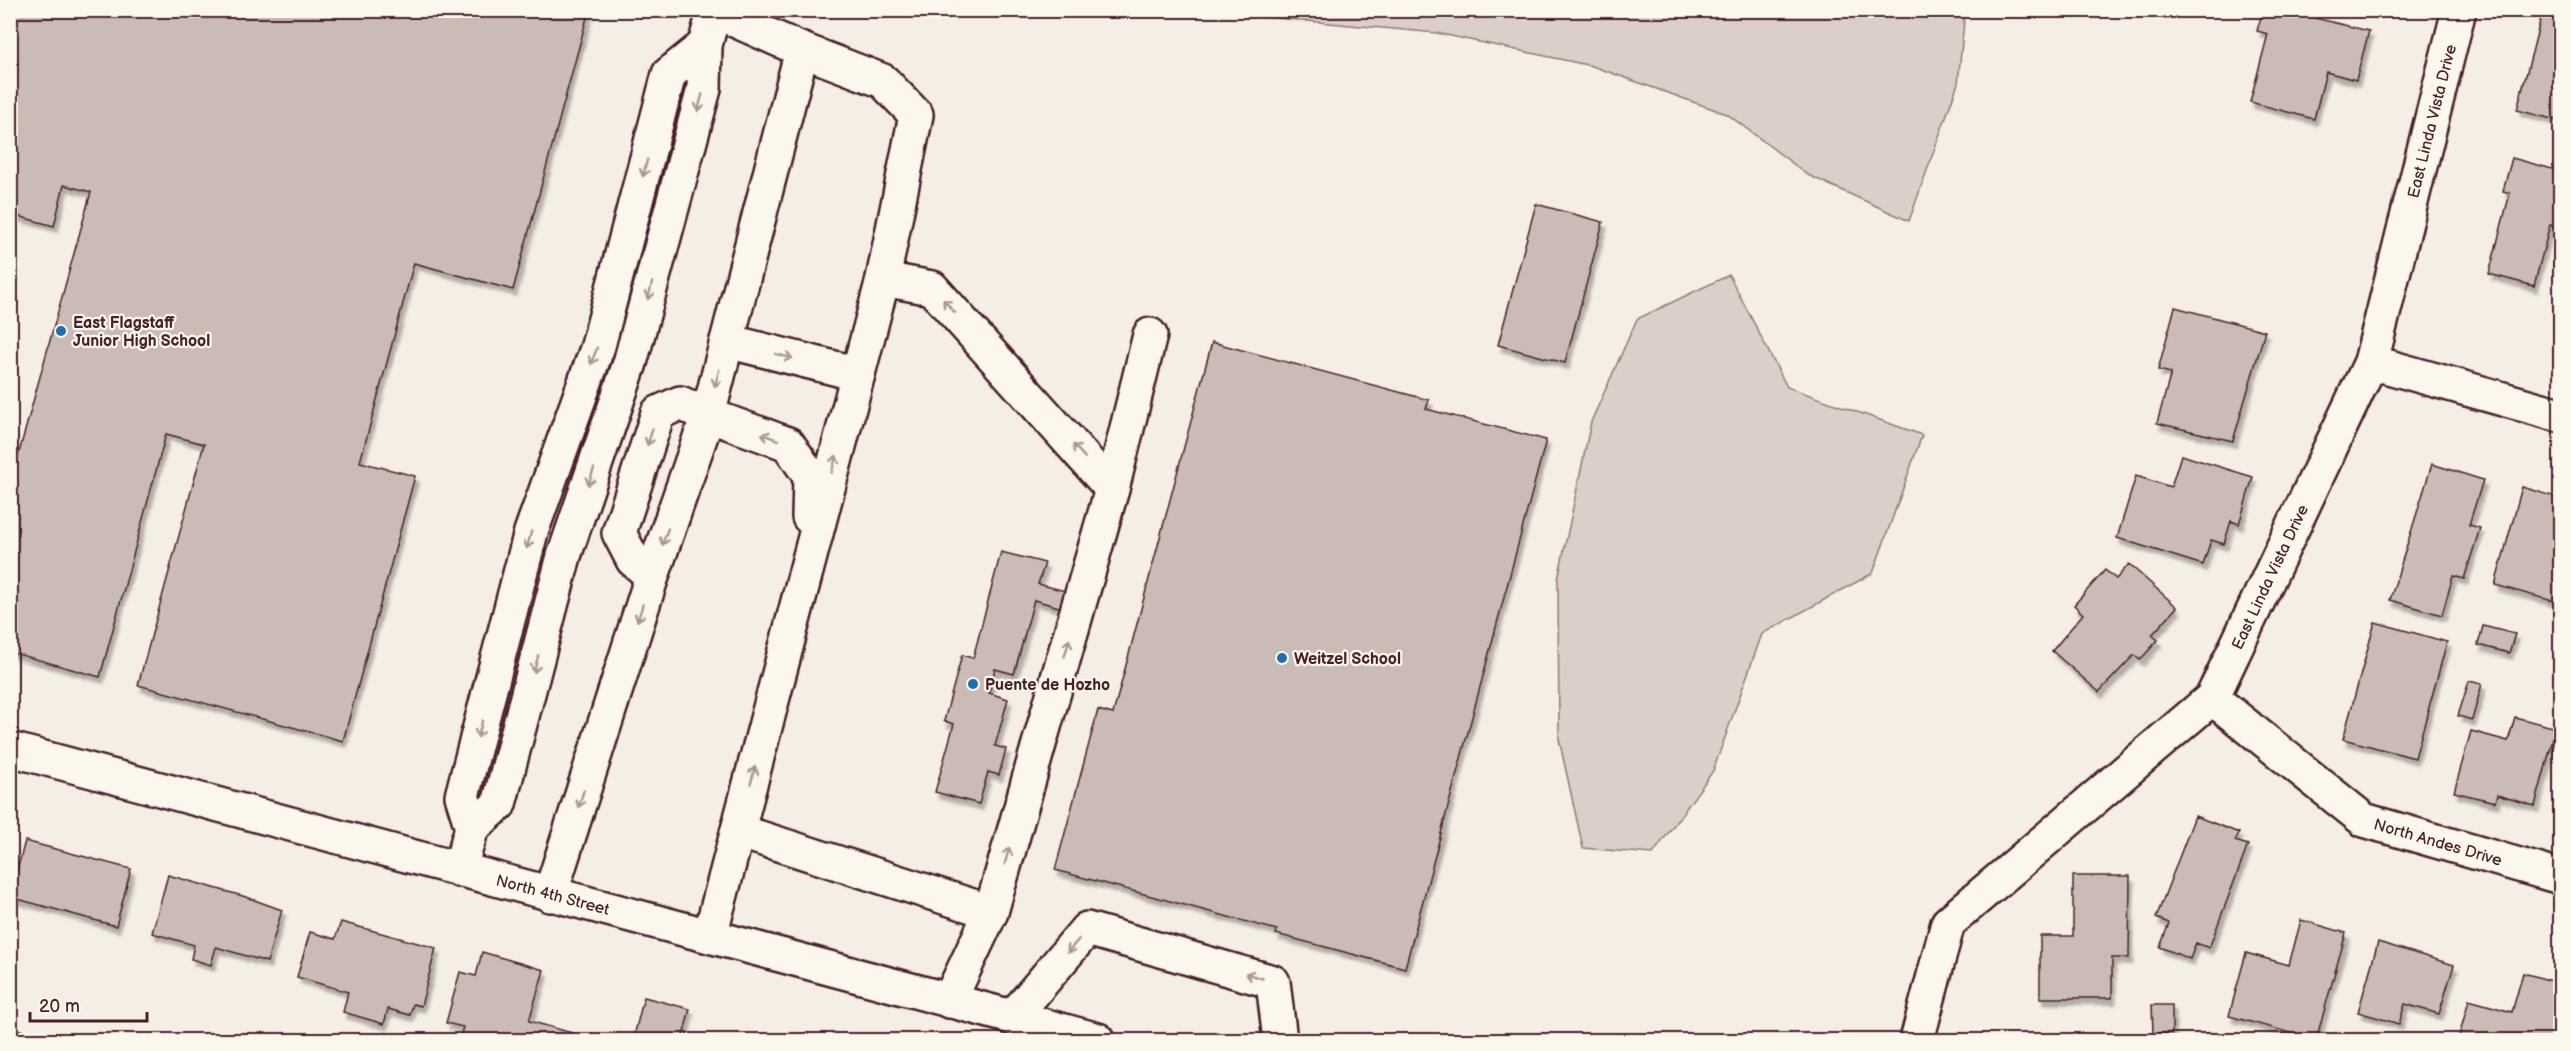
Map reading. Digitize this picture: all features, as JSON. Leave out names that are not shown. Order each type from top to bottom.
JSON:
[{"type":"street","name":"East Linda Vista Drive","points":[[1917,1041],[1948,922],[2212,698],[2371,362],[2459,10]]},
{"type":"street","points":[[459,870],[472,828],[462,796],[531,532],[598,346],[669,74],[705,45],[713,11],[802,50],[883,81],[916,115],[883,279],[710,936]]},
{"type":"street","points":[[550,895],[652,576],[708,415],[802,50]]},
{"type":"street","points":[[883,279],[932,288],[1112,489]]},
{"type":"street","points":[[949,1001],[991,912],[1112,489],[1150,335]]},
{"type":"street","points":[[727,341],[858,374]]},
{"type":"street","points":[[2371,362],[2560,415]]},
{"type":"street","points":[[652,576],[633,560],[619,533],[658,413],[680,403],[788,444],[810,476],[808,561]]},
{"type":"street","name":"North Andes Drive","points":[[2212,698],[2364,820],[2560,877]]},
{"type":"street","name":"North 4th Street","points":[[10,748],[1098,1041]]},
{"type":"street","points":[[738,831],[991,912]]},
{"type":"street","points":[[1012,1018],[1087,929],[1274,982],[1280,1041]]},
{"type":"shaded area","points":[[1232,11],[1965,11],[1958,83],[1909,221],[1808,175],[1727,114],[1592,66],[1437,33],[1264,17]]},
{"type":"shaded area","points":[[1729,275],[1787,387],[1922,435],[1873,573],[1762,634],[1713,771],[1653,854],[1583,848],[1559,739],[1558,579],[1591,422],[1637,319]]},
{"type":"building","points":[[10,10],[589,10],[513,290],[414,263],[360,462],[415,476],[343,741],[138,685],[204,444],[166,434],[100,677],[10,652],[10,485],[91,192],[64,185],[54,226],[10,214]]},
{"type":"building","points":[[2263,10],[2282,10],[2369,31],[2356,80],[2326,72],[2314,119],[2250,102],[2268,34],[2257,31]]},
{"type":"building","points":[[2543,10],[2560,10],[2560,121],[2517,110]]},
{"type":"building","points":[[2512,158],[2560,171],[2560,228],[2550,225],[2534,286],[2489,274],[2510,193],[2503,191]]},
{"type":"building","points":[[1536,204],[1603,222],[1565,363],[1498,345]]},
{"type":"building","points":[[2175,307],[2265,331],[2233,441],[2157,423],[2171,373],[2158,370]]},
{"type":"building","points":[[1212,342],[1429,400],[1426,409],[1546,440],[1405,968],[1276,934],[1277,930],[1055,870],[1098,710],[1113,714]]},
{"type":"building","points":[[2181,455],[2253,477],[2239,524],[2231,521],[2224,544],[2211,540],[2203,565],[2117,538],[2136,476],[2171,487]]},
{"type":"building","points":[[2432,464],[2483,480],[2469,525],[2480,528],[2464,579],[2453,576],[2442,615],[2390,600]]},
{"type":"building","points":[[2522,487],[2560,498],[2560,603],[2495,585]]},
{"type":"building","name":"Puente de Hozho","points":[[1001,552],[1045,563],[1038,584],[1073,593],[1069,610],[1034,600],[1014,674],[995,669],[989,693],[1008,699],[995,746],[1006,749],[999,775],[988,772],[979,804],[935,792],[954,724],[944,721],[962,655],[973,658]]},
{"type":"building","points":[[2129,564],[2177,607],[2152,635],[2158,640],[2140,660],[2134,655],[2099,692],[2052,651],[2083,614],[2074,605],[2105,570],[2116,579]]},
{"type":"building","points":[[2375,622],[2447,642],[2415,758],[2343,739]]},
{"type":"building","points":[[2483,626],[2515,634],[2509,653],[2478,645]]},
{"type":"building","points":[[2469,681],[2482,684],[2472,720],[2458,716]]},
{"type":"building","points":[[2515,717],[2556,728],[2535,806],[2497,795],[2495,802],[2454,792],[2471,731],[2508,741]]},
{"type":"building","points":[[2195,816],[2239,833],[2235,841],[2248,845],[2209,948],[2196,943],[2190,959],[2160,947],[2169,923],[2156,918]]},
{"type":"building","points":[[25,841],[131,869],[116,926],[10,897]]},
{"type":"building","points":[[168,875],[246,897],[282,910],[267,962],[216,947],[211,965],[191,959],[194,945],[152,933]]},
{"type":"building","points":[[2073,876],[2130,876],[2129,958],[2112,958],[2112,998],[2040,998],[2040,936],[2073,936]]},
{"type":"building","points":[[2301,920],[2346,933],[2316,1040],[2229,1016],[2246,953],[2289,965]]},
{"type":"building","points":[[341,922],[436,948],[421,1006],[413,1004],[410,1015],[388,1009],[384,1024],[343,1012],[348,992],[297,977],[310,932],[335,939]]},
{"type":"building","points":[[2378,942],[2454,965],[2439,1014],[2405,1004],[2399,1024],[2358,1012]]},
{"type":"building","points":[[482,952],[544,970],[529,1021],[576,1034],[574,1040],[459,1040],[463,1027],[446,1023],[460,972],[476,976]]},
{"type":"building","points":[[2523,973],[2560,983],[2560,1016],[2554,1040],[2458,1040],[2469,1000],[2512,1012]]},
{"type":"building","points":[[644,997],[690,1009],[682,1040],[633,1040]]},
{"type":"building","points":[[2152,1005],[2172,1005],[2172,1033],[2153,1033]]},
{"type":"building","points":[[10,1027],[39,1036],[38,1040],[10,1040]]},
{"type":"building","points":[[386,1033],[411,1040],[383,1040]]},
{"type":"place","name":"East Flagstaff Junior High School","points":[[61,331]]},
{"type":"place","name":"Weitzel School","points":[[1282,658]]},
{"type":"place","name":"Puente de Hozho","points":[[973,684]]}]
